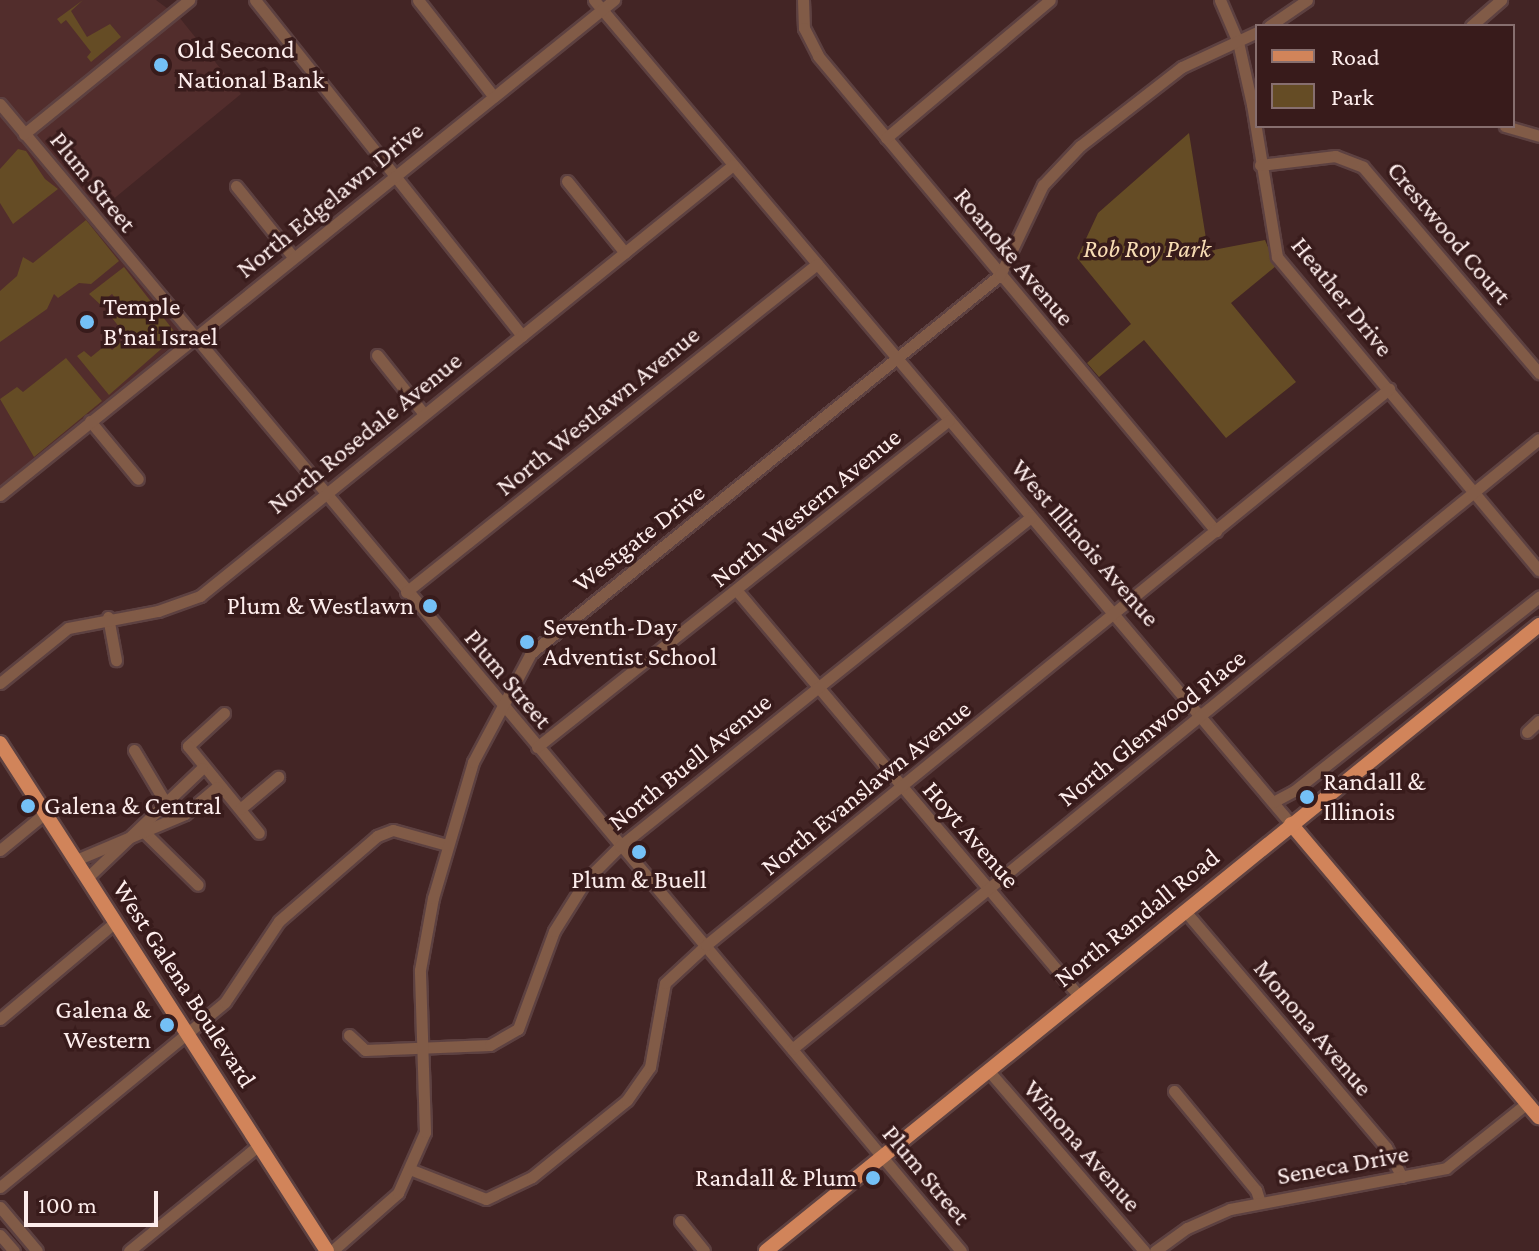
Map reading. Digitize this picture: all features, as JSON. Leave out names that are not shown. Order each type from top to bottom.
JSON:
[{"type":"main road","name":"North Randall Road","points":[[766,1251],[1539,625]]},
{"type":"main road","name":"West Galena Boulevard","points":[[0,743],[329,1251]]},
{"type":"main road","name":"West Illinois Avenue","points":[[1291,824],[1539,1117]]},
{"type":"street","points":[[24,134],[189,0]]},
{"type":"street","points":[[255,0],[522,336]]},
{"type":"street","points":[[418,0],[494,97]]},
{"type":"street","name":"North Edgelawn Drive","points":[[0,495],[494,97],[598,5],[614,0]]},
{"type":"street","name":"Roanoke Avenue","points":[[803,0],[809,44],[1216,531]]},
{"type":"street","points":[[886,138],[1050,0]]},
{"type":"street","name":"Heather Drive","points":[[1220,0],[1238,42],[1277,257],[1539,570]]},
{"type":"street","points":[[1272,24],[1307,0]]},
{"type":"street","points":[[1473,24],[1501,0]]},
{"type":"street","name":"West Illinois Avenue","points":[[598,5],[1291,824]]},
{"type":"street","name":"Westgate Drive","points":[[329,1251],[398,1193],[412,1170],[425,1132],[420,970],[447,845],[473,762],[499,705],[543,641],[1000,275],[1043,185],[1080,146],[1182,67],[1255,33]]},
{"type":"street","name":"Plum Street","points":[[0,104],[322,494],[706,945],[961,1251]]},
{"type":"street","points":[[1512,128],[1539,136]]},
{"type":"street","name":"Crestwood Court","points":[[1260,165],[1335,156],[1363,167],[1539,373]]},
{"type":"street","name":"North Rosedale Avenue","points":[[0,683],[68,628],[108,617],[158,611],[200,596],[322,494],[733,165]]},
{"type":"street","points":[[567,181],[625,253]]},
{"type":"street","points":[[236,186],[293,257]]},
{"type":"street","name":"North Westlawn Avenue","points":[[406,592],[817,264]]},
{"type":"street","points":[[377,355],[424,414]]},
{"type":"street","name":"North Evanslawn Avenue","points":[[412,1170],[486,1199],[532,1177],[627,1100],[650,1067],[665,983],[706,945],[1116,615],[1389,389]]},
{"type":"street","name":"North Western Avenue","points":[[537,747],[738,592],[949,420]]},
{"type":"street","points":[[90,421],[138,479]]},
{"type":"street","name":"North Glenwood Place","points":[[792,1049],[1539,439]]},
{"type":"street","name":"North Buell Avenue","points":[[349,1035],[365,1050],[490,1045],[518,1029],[554,931],[586,880],[620,846],[1031,517]]},
{"type":"street","name":"Hoyt Avenue","points":[[738,592],[817,687],[855,727],[900,788],[1079,996]]},
{"type":"street","points":[[1273,802],[1294,791],[1539,597]]},
{"type":"street","points":[[108,617],[116,660]]},
{"type":"street","points":[[224,713],[188,746],[217,787],[259,833]]},
{"type":"street","points":[[1527,732],[1539,721]]},
{"type":"street","points":[[134,750],[165,802]]},
{"type":"street","points":[[87,878],[142,830],[165,802],[202,768]]},
{"type":"street","points":[[240,809],[278,777]]},
{"type":"street","points":[[76,860],[185,814],[217,787]]},
{"type":"street","points":[[0,850],[45,813]]},
{"type":"street","points":[[142,830],[198,885]]},
{"type":"street","points":[[0,1187],[188,1036],[225,1002],[279,921],[377,836],[393,830],[447,845]]},
{"type":"street","name":"Monona Avenue","points":[[1185,911],[1386,1147],[1402,1177]]},
{"type":"street","points":[[0,1019],[115,922]]},
{"type":"street","name":"Winona Avenue","points":[[988,1070],[1144,1251]]},
{"type":"street","points":[[1174,1091],[1256,1190],[1260,1202]]},
{"type":"street","name":"Seneca Drive","points":[[1155,1251],[1198,1222],[1260,1202],[1402,1177],[1455,1163],[1527,1103]]},
{"type":"street","points":[[129,1251],[259,1145]]},
{"type":"street","points":[[0,1207],[37,1251]]},
{"type":"street","points":[[680,1221],[704,1251]]},
{"type":"street","points":[[0,1235],[14,1251]]},
{"type":"shaded area","points":[[0,0],[156,0],[179,17],[241,94],[88,220],[184,336],[0,490]]},
{"type":"green space","points":[[83,0],[71,11],[87,37],[110,24],[121,37],[91,62],[87,57],[91,52],[66,20],[61,24],[57,19]]},
{"type":"green space","name":"Rob Roy Park","points":[[1189,133],[1208,251],[1265,240],[1276,266],[1231,303],[1296,382],[1226,438],[1144,340],[1099,377],[1087,363],[1131,324],[1077,258],[1098,213]]},
{"type":"green space","points":[[18,149],[26,151],[45,179],[58,189],[13,224],[0,203],[0,169]]},
{"type":"green space","points":[[86,220],[119,261],[91,284],[79,283],[58,298],[54,294],[47,309],[0,342],[0,291],[17,276],[23,257],[33,263]]},
{"type":"green space","points":[[124,267],[177,335],[109,395],[77,356],[84,351],[91,357],[107,344],[112,350],[127,337],[105,309],[112,312],[121,305],[112,294],[103,301],[104,308],[89,294]]},
{"type":"green space","points":[[66,358],[102,401],[34,457],[0,399],[17,387],[23,392]]},
{"type":"place","name":"Old Second National Bank","points":[[161,65]]},
{"type":"place","name":"Temple B'nai Israel","points":[[87,322]]},
{"type":"place","name":"Plum & Westlawn","points":[[430,606]]},
{"type":"place","name":"Seventh-Day Adventist School","points":[[527,642]]},
{"type":"place","name":"Randall & Illinois","points":[[1307,797]]},
{"type":"place","name":"Galena & Central","points":[[28,806]]},
{"type":"place","name":"Plum & Buell","points":[[639,852]]},
{"type":"place","name":"Galena & Western","points":[[167,1025]]},
{"type":"place","name":"Randall & Plum","points":[[873,1178]]}]
